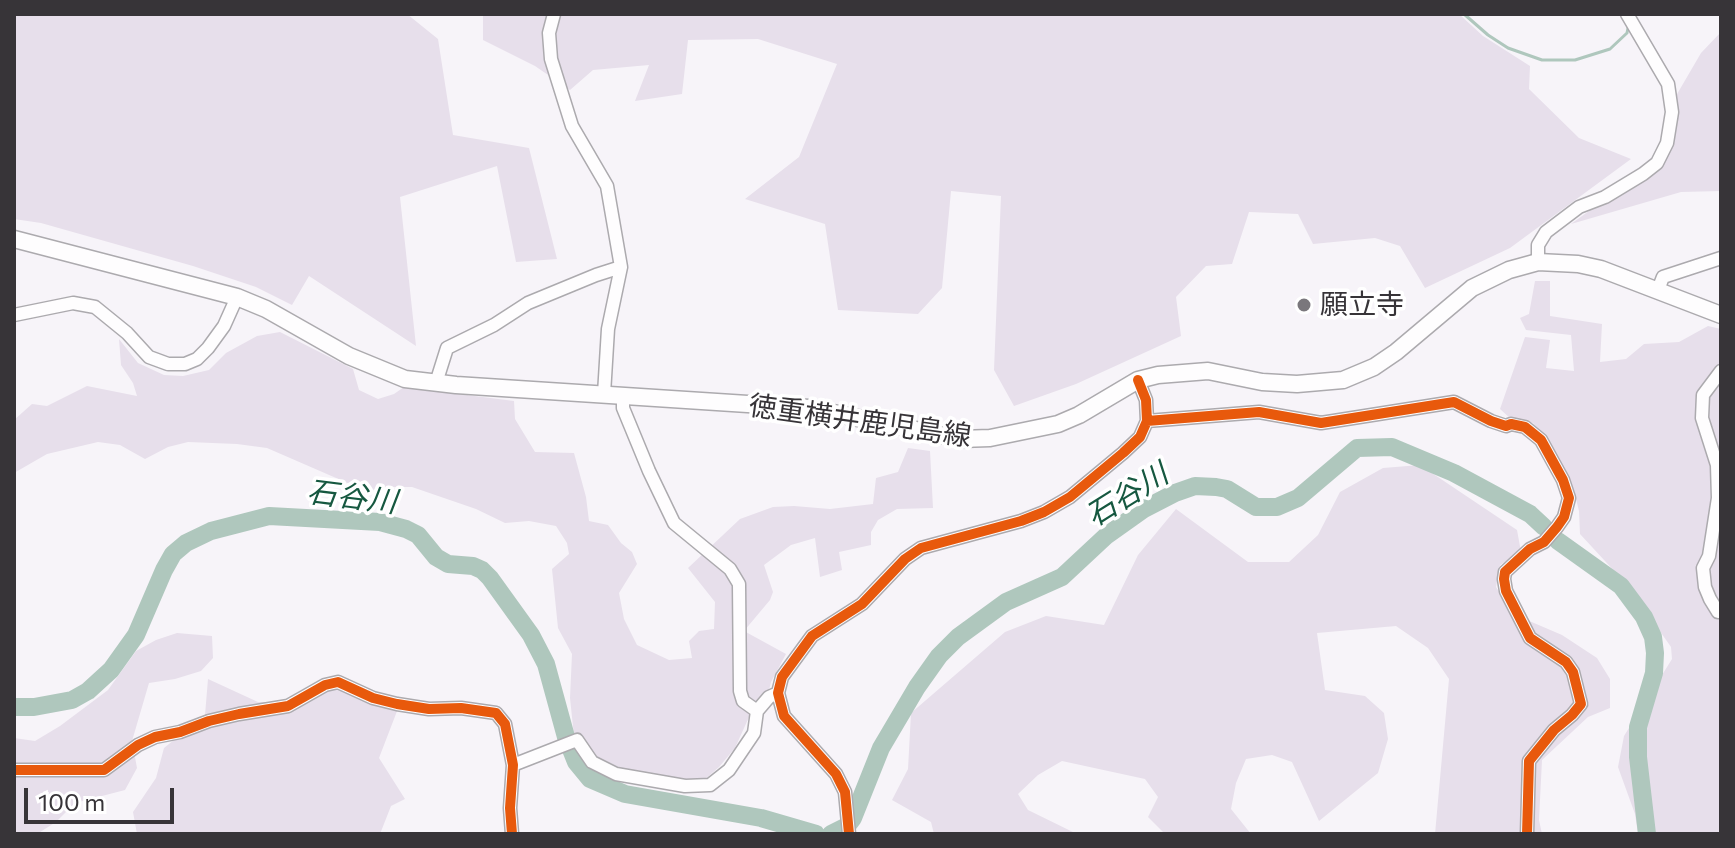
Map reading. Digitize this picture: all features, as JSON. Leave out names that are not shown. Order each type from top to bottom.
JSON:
[{"type":"main road","name":"徳重横井鹿児島線","points":[[14,239],[237,297],[266,309],[376,368],[405,379],[809,408],[960,439],[1034,431],[1069,420],[1138,380],[1186,371],[1208,371],[1280,384],[1343,380],[1374,367],[1396,352],[1472,288],[1509,270],[1538,262],[1578,264],[1612,273],[1721,315]]},
{"type":"street","points":[[554,14],[549,33],[551,59],[572,126],[607,186],[621,267],[608,329],[604,394]]},
{"type":"street","points":[[1538,262],[1538,245],[1546,232],[1579,207],[1605,197],[1636,179],[1657,163],[1665,149],[1672,122],[1671,94],[1631,19]]},
{"type":"street","points":[[1658,290],[1663,277],[1721,258]]},
{"type":"street","points":[[436,383],[447,348],[494,325],[528,303],[621,267]]},
{"type":"street","points":[[14,315],[73,303],[95,307],[127,333],[149,357],[168,364],[185,364],[197,359],[208,348],[224,326],[237,297]]},
{"type":"street","points":[[1721,371],[1703,395],[1702,418],[1716,457],[1718,498],[1709,556],[1703,568],[1710,599],[1721,612]]},
{"type":"street","points":[[849,832],[845,792],[836,774],[790,725],[779,705],[782,677],[812,636],[862,604],[905,559],[921,548],[1044,512],[1070,497],[1123,453],[1140,437],[1147,421],[1146,400],[1138,380]]},
{"type":"street","points":[[623,396],[623,408],[674,523],[730,569],[739,584],[740,691],[743,701],[757,711]]},
{"type":"street","points":[[1147,421],[1259,412],[1321,423],[1454,402],[1491,421],[1525,427],[1541,440],[1563,480],[1569,498],[1564,517],[1544,542],[1530,549],[1505,572],[1504,579],[1506,591],[1530,638],[1566,662],[1573,672],[1581,704],[1554,730],[1529,761],[1527,834]]},
{"type":"street","points":[[14,770],[104,770],[138,745],[155,737],[239,714],[288,706],[325,685],[338,682],[373,698],[397,704],[496,713],[505,724],[513,765],[512,834]]},
{"type":"street","points":[[513,765],[577,740],[592,762],[616,774],[699,788],[720,779],[729,770],[754,733],[757,711],[769,697],[778,693]]},
{"type":"shaded area","points":[[14,14],[407,14],[438,39],[453,135],[529,148],[557,259],[516,262],[497,166],[400,197],[416,346],[309,276],[292,305],[256,287],[193,266],[41,223],[14,219]]},
{"type":"shaded area","points":[[483,14],[1459,14],[1483,36],[1530,66],[1529,89],[1579,138],[1631,159],[1510,248],[1425,288],[1400,246],[1375,238],[1313,244],[1298,214],[1249,212],[1232,264],[1206,266],[1176,297],[1181,336],[1076,384],[1014,406],[994,370],[1001,196],[951,191],[942,288],[918,314],[838,310],[825,224],[745,199],[799,157],[837,64],[758,39],[688,40],[682,94],[635,101],[649,65],[593,70],[570,90],[535,66],[483,40]]},
{"type":"shaded area","points":[[1721,32],[1721,191],[1681,192],[1571,224],[1611,195],[1661,150],[1673,101],[1701,53]]},
{"type":"shaded area","points":[[1535,281],[1550,281],[1550,316],[1602,324],[1600,362],[1626,359],[1644,344],[1679,342],[1708,326],[1721,329],[1721,834],[1638,834],[1635,814],[1618,767],[1624,736],[1672,659],[1671,647],[1629,587],[1580,534],[1574,491],[1555,453],[1533,423],[1511,419],[1500,409],[1525,337],[1550,340],[1546,368],[1574,371],[1571,335],[1526,330],[1520,318],[1529,314]]},
{"type":"shaded area","points":[[280,332],[353,369],[359,390],[378,399],[404,387],[514,401],[515,419],[535,452],[574,453],[589,521],[608,525],[632,552],[637,564],[619,593],[624,619],[637,645],[669,660],[692,658],[689,641],[699,631],[714,629],[715,602],[688,568],[740,519],[773,507],[830,509],[873,504],[876,478],[898,472],[908,448],[930,451],[933,508],[897,509],[878,520],[871,532],[871,545],[839,552],[842,570],[820,577],[815,538],[791,545],[764,565],[773,592],[744,631],[786,654],[771,682],[767,698],[754,706],[735,748],[703,781],[687,783],[630,772],[586,752],[574,736],[570,698],[572,654],[558,628],[552,569],[569,554],[567,543],[556,526],[529,521],[505,523],[476,509],[412,487],[366,491],[267,448],[237,444],[188,442],[168,447],[145,459],[120,445],[98,442],[47,454],[14,473],[14,420],[32,404],[47,406],[87,386],[137,396],[133,383],[121,365],[119,339],[138,363],[164,375],[183,376],[209,370],[226,353],[257,336]]},
{"type":"shaded area","points":[[1420,465],[1517,530],[1521,552],[1500,565],[1496,587],[1513,614],[1562,635],[1597,658],[1610,679],[1610,708],[1588,717],[1542,760],[1539,820],[1542,834],[1435,834],[1449,679],[1428,648],[1396,626],[1317,633],[1325,690],[1365,696],[1384,713],[1388,739],[1378,773],[1319,821],[1292,762],[1272,755],[1246,759],[1236,783],[1231,809],[1251,834],[1165,834],[1148,817],[1158,797],[1145,779],[1062,761],[1038,775],[1018,794],[1028,810],[1077,834],[934,834],[931,822],[892,800],[908,769],[911,713],[1005,632],[1046,616],[1104,625],[1138,555],[1176,509],[1248,562],[1289,562],[1318,535],[1340,492],[1383,468]]},
{"type":"shaded area","points":[[177,633],[212,636],[213,658],[201,671],[149,683],[132,741],[137,768],[125,790],[75,803],[56,822],[37,834],[14,834],[14,738],[35,741],[60,726],[108,690],[136,651]]},
{"type":"shaded area","points":[[208,679],[258,702],[279,702],[315,687],[336,686],[399,706],[379,758],[405,799],[391,806],[380,834],[137,834],[133,812],[156,778],[164,748],[205,715]]},
{"type":"waterway","points":[[1464,14],[1508,48],[1542,60],[1575,60],[1610,49],[1627,33],[1628,28]]},
{"type":"waterway","name":"石谷川","points":[[831,834],[847,826],[853,818],[881,748],[917,687],[939,656],[958,637],[1006,602],[1062,577],[1106,536],[1144,509],[1175,493],[1195,486],[1216,487],[1227,489],[1256,507],[1277,507],[1298,498],[1357,448],[1392,447],[1454,473],[1530,514],[1544,527]]},
{"type":"waterway","name":"石谷川","points":[[14,707],[72,700],[88,691],[111,670],[136,635],[173,554],[186,543],[211,531],[269,516],[380,522],[418,535],[436,557],[448,564],[473,566],[490,578],[531,635],[546,664],[566,737],[576,762],[590,779],[625,794],[761,818],[816,834]]},
{"type":"waterway","name":"石谷川","points":[[1558,541],[1621,586],[1644,617],[1653,637],[1654,673],[1638,727],[1638,757],[1647,834]]},
{"type":"cycle path","points":[[849,834],[845,792],[836,774],[784,716],[778,693],[782,677],[812,636],[862,604],[905,559],[921,548],[1044,512],[1070,497],[1123,453],[1140,437],[1147,421],[1146,400],[1138,380]]},
{"type":"cycle path","points":[[1147,421],[1259,412],[1321,423],[1454,402],[1491,421],[1525,427],[1541,440],[1563,480],[1569,498],[1564,517],[1544,542],[1530,549],[1505,572],[1504,579],[1506,591],[1530,638],[1566,662],[1573,672],[1581,704],[1554,730],[1529,761],[1527,834]]},
{"type":"cycle path","points":[[14,770],[104,770],[138,745],[155,737],[239,714],[288,706],[325,685],[338,682],[373,698],[397,704],[496,713],[505,724],[513,765],[512,834]]},
{"type":"place","name":"願立寺","points":[[1304,305]]}]
